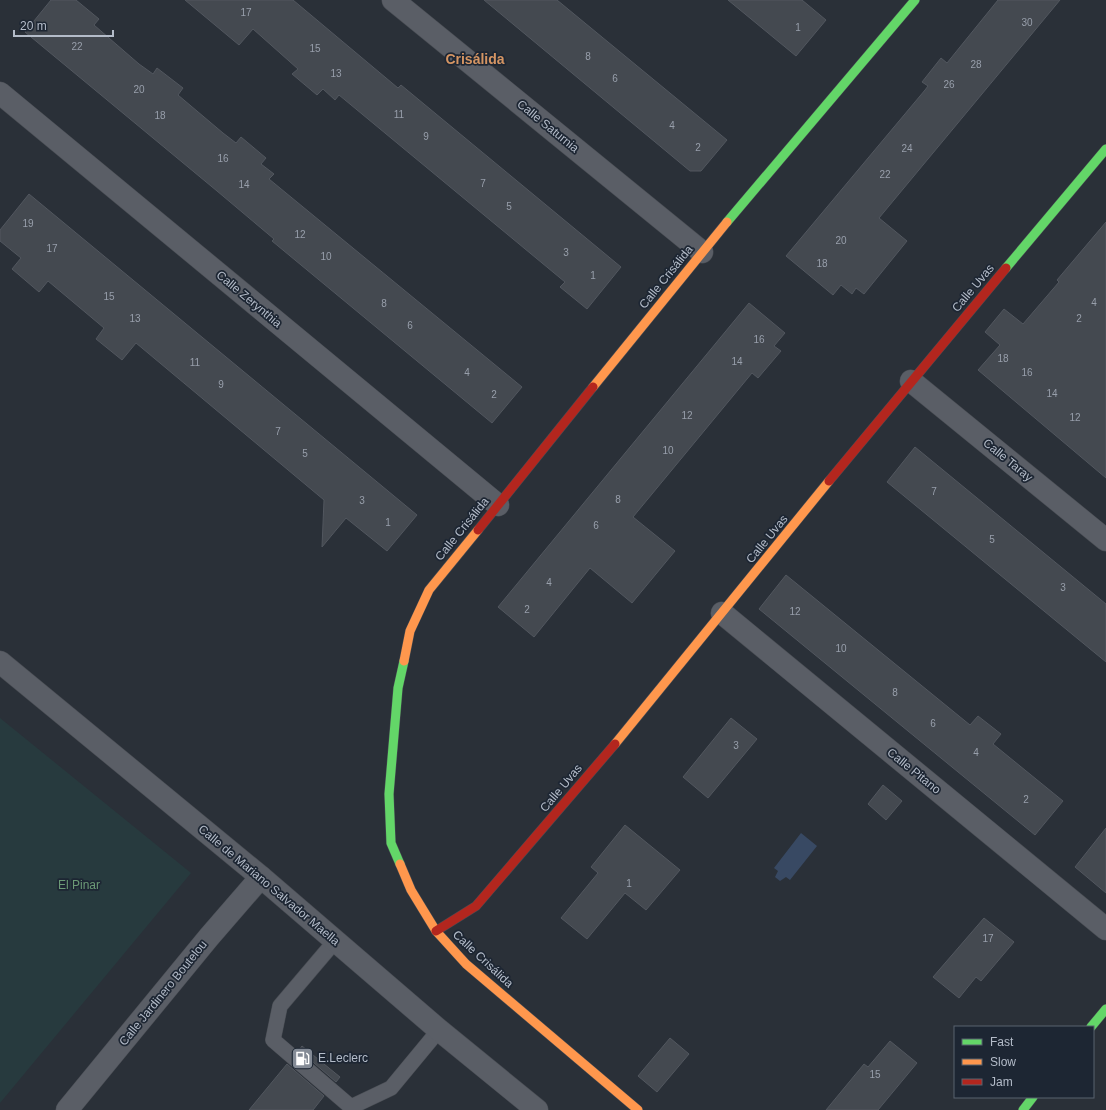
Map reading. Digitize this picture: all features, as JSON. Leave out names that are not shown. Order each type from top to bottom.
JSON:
[{"type":"street","name":"Calle Saturnia","points":[[393,0],[702,252]]},
{"type":"street","name":"Calle Crisálida","points":[[638,1110],[466,964],[436,931],[411,890],[391,843],[389,794],[398,688],[410,631],[429,590],[702,252],[907,3]]},
{"type":"street","name":"Calle Zerynthia","points":[[0,93],[498,504]]},
{"type":"street","name":"Calle Uvas","points":[[436,931],[476,906],[605,756],[911,381],[1106,149]]},
{"type":"street","name":"Calle Taray","points":[[911,381],[1106,540]]},
{"type":"street","name":"Calle Pitano","points":[[722,613],[1106,929]]},
{"type":"street","name":"Calle de Mariano Salvador Maella","points":[[0,662],[261,877],[439,1030],[536,1110]]},
{"type":"street","name":"Calle Jardinero Boutelou","points":[[67,1110],[209,937],[261,877]]},
{"type":"street","points":[[1092,1026],[1106,1009]]},
{"type":"street","points":[[1023,1110],[1032,1098]]},
{"type":"lane","points":[[336,940],[280,1006],[272,1040],[352,1107],[391,1088],[439,1030]]},
{"type":"green space","name":"El Pinar","points":[[0,718],[191,873],[0,1103]]},
{"type":"water","points":[[801,833],[817,846],[790,880],[786,877],[780,881],[775,877],[778,871],[774,868]]},
{"type":"building","points":[[51,0],[76,0],[99,19],[94,25],[139,64],[153,74],[157,68],[183,88],[178,95],[223,133],[236,143],[241,137],[266,158],[261,164],[274,174],[269,179],[522,387],[492,423],[272,241],[274,239],[25,32]]},
{"type":"building","points":[[185,0],[293,0],[398,88],[401,85],[621,267],[587,309],[560,287],[565,282],[339,95],[335,100],[323,89],[317,95],[292,74],[298,69],[253,29],[239,45]]},
{"type":"building","points":[[484,0],[557,0],[727,140],[701,171],[690,171]]},
{"type":"building","points":[[728,0],[802,0],[826,20],[796,56]]},
{"type":"building","points":[[998,0],[1060,0],[879,218],[907,241],[864,294],[856,288],[852,294],[841,285],[833,295],[786,256],[925,90],[928,86],[922,82],[941,58],[947,63]]},
{"type":"building","points":[[29,194],[417,515],[387,551],[346,518],[322,547],[324,500],[136,343],[122,360],[96,339],[104,328],[48,281],[39,292],[12,269],[21,258],[0,241],[0,230]]},
{"type":"building","points":[[1106,222],[1106,478],[978,370],[1000,345],[985,332],[1004,309],[1023,324],[1059,282],[1057,280]]},
{"type":"building","points":[[749,303],[785,333],[774,346],[781,351],[758,378],[752,373],[633,517],[675,551],[632,603],[590,568],[534,637],[498,607]]},
{"type":"building","points":[[915,447],[1106,604],[1106,662],[887,482]]},
{"type":"building","points":[[786,575],[970,725],[978,716],[1001,734],[993,744],[1063,801],[1035,835],[759,609]]},
{"type":"building","points":[[731,718],[757,739],[708,798],[683,777]]},
{"type":"building","points":[[883,785],[902,801],[886,820],[868,804]]},
{"type":"building","points":[[625,825],[680,870],[646,910],[625,893],[587,939],[561,918],[598,873],[591,867]]},
{"type":"building","points":[[1106,828],[1106,893],[1075,867]]},
{"type":"building","points":[[984,918],[1014,942],[981,981],[976,977],[959,998],[933,977]]},
{"type":"building","points":[[670,1038],[689,1054],[657,1092],[638,1076]]},
{"type":"building","points":[[890,1041],[917,1063],[878,1110],[826,1110],[864,1064],[868,1067]]},
{"type":"building","points":[[302,1046],[340,1077],[336,1082],[299,1050]]},
{"type":"building","points":[[287,1064],[324,1096],[313,1110],[249,1110]]},
{"type":"traffic: fast","points":[[727,222],[915,0]]},
{"type":"traffic: fast","points":[[1006,268],[1106,149]]},
{"type":"traffic: fast","points":[[400,864],[391,843],[389,794],[398,688],[404,661]]},
{"type":"traffic: fast","points":[[1092,1026],[1106,1009]]},
{"type":"traffic: fast","points":[[1023,1110],[1032,1098]]},
{"type":"traffic: slow","points":[[593,387],[727,222]]},
{"type":"traffic: slow","points":[[615,744],[829,481]]},
{"type":"traffic: slow","points":[[404,661],[410,631],[429,590],[478,530]]},
{"type":"traffic: slow","points":[[400,864],[411,890],[436,931],[466,964],[638,1110]]},
{"type":"traffic: jam","points":[[829,481],[1006,268]]},
{"type":"traffic: jam","points":[[478,530],[593,387]]},
{"type":"traffic: jam","points":[[436,931],[476,906],[615,744]]},
{"type":"place","name":"E.Leclerc","points":[[303,1058]]},
{"type":"district","name":"Crisálida","points":[[475,59]]}]
